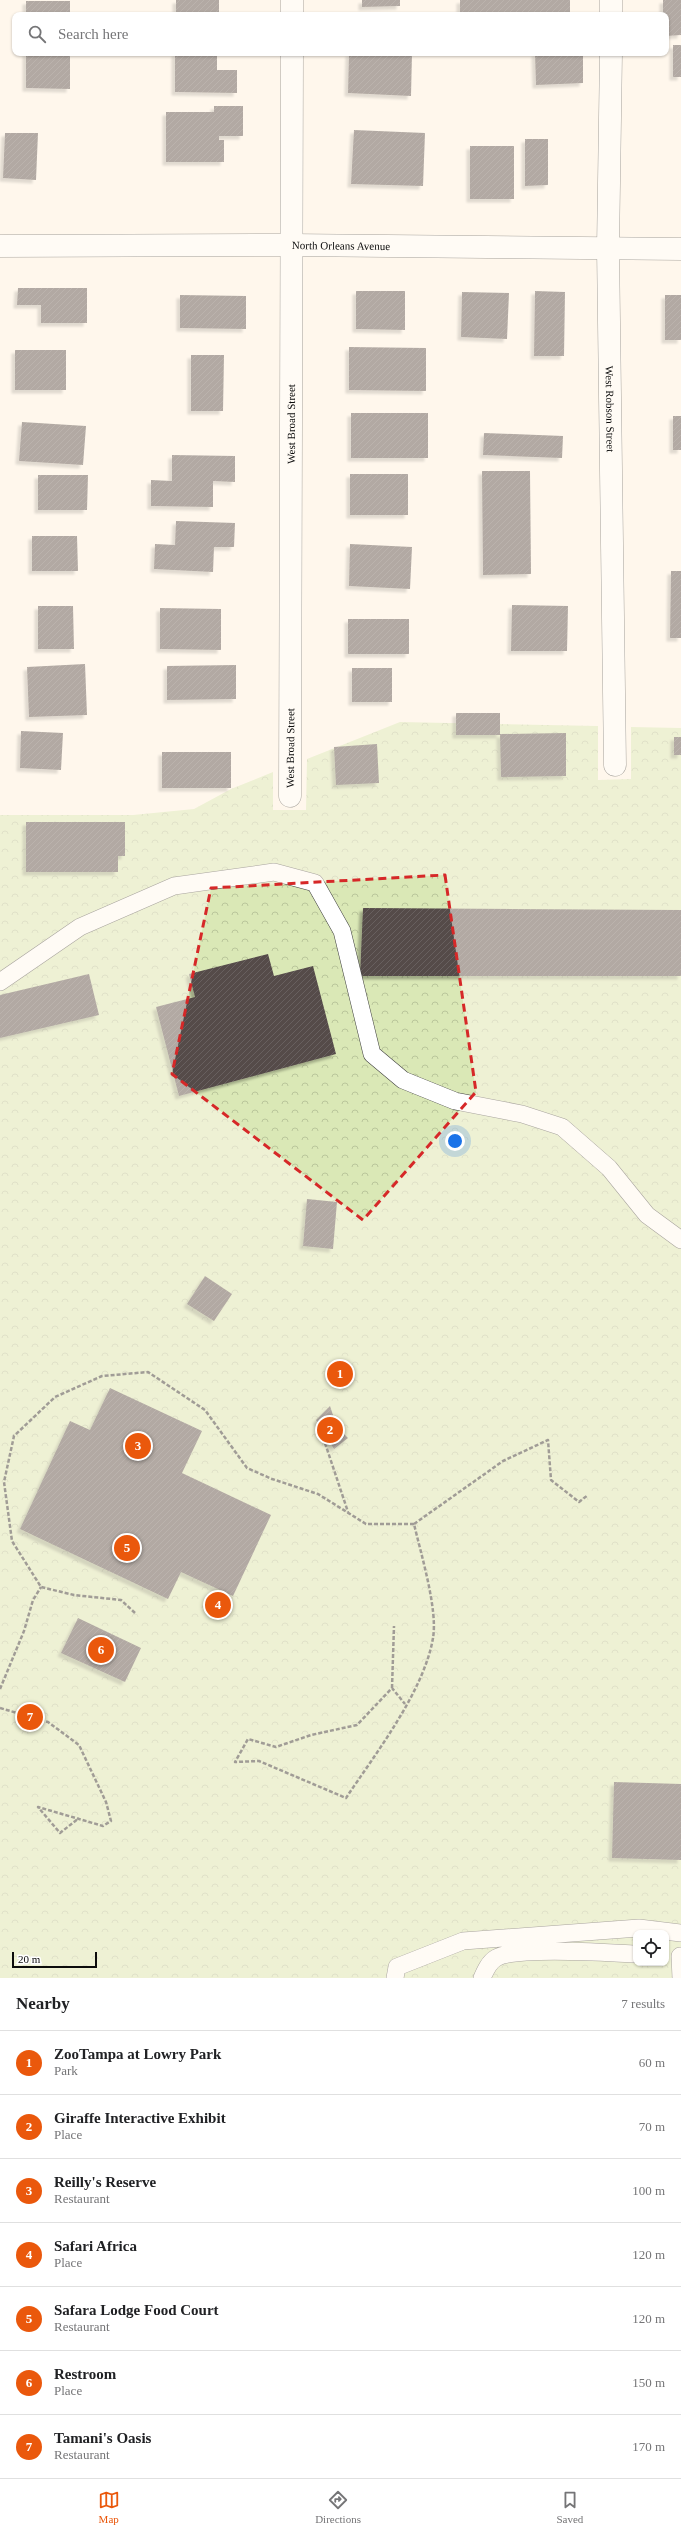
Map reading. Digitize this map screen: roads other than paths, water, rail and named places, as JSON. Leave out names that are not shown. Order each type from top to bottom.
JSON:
[{"type":"street","points":[[292,0],[292,12]]},
{"type":"street","points":[[611,0],[611,12]]},
{"type":"street","name":"West Broad Street","points":[[290,796],[290,245],[292,56]]},
{"type":"street","name":"West Robson Street","points":[[610,56],[608,248],[614,765]]},
{"type":"street","name":"North Orleans Avenue","points":[[0,246],[290,245],[681,249]]},
{"type":"lane","points":[[0,982],[80,927],[174,886],[274,872],[315,883],[342,931],[372,1054],[403,1080],[455,1101],[522,1114],[562,1127],[609,1168],[647,1215],[681,1240]]},
{"type":"lane","points":[[395,1978],[397,1967],[463,1940],[639,1928],[681,1933]]},
{"type":"lane","points":[[482,1978],[495,1959],[506,1954],[550,1952],[633,1954]]},
{"type":"lane","points":[[676,1956],[681,1978]]},
{"type":"place","name":"ZooTampa at Lowry Park","points":[[340,1374]]},
{"type":"place","name":"Giraffe Interactive Exhibit","points":[[330,1430]]},
{"type":"place","name":"Reilly's Reserve","points":[[138,1446]]},
{"type":"place","name":"Safara Lodge Food Court","points":[[127,1548]]},
{"type":"place","name":"Safari Africa","points":[[218,1605]]},
{"type":"place","name":"Restroom","points":[[101,1650]]},
{"type":"place","name":"Tamani's Oasis","points":[[30,1717]]}]
